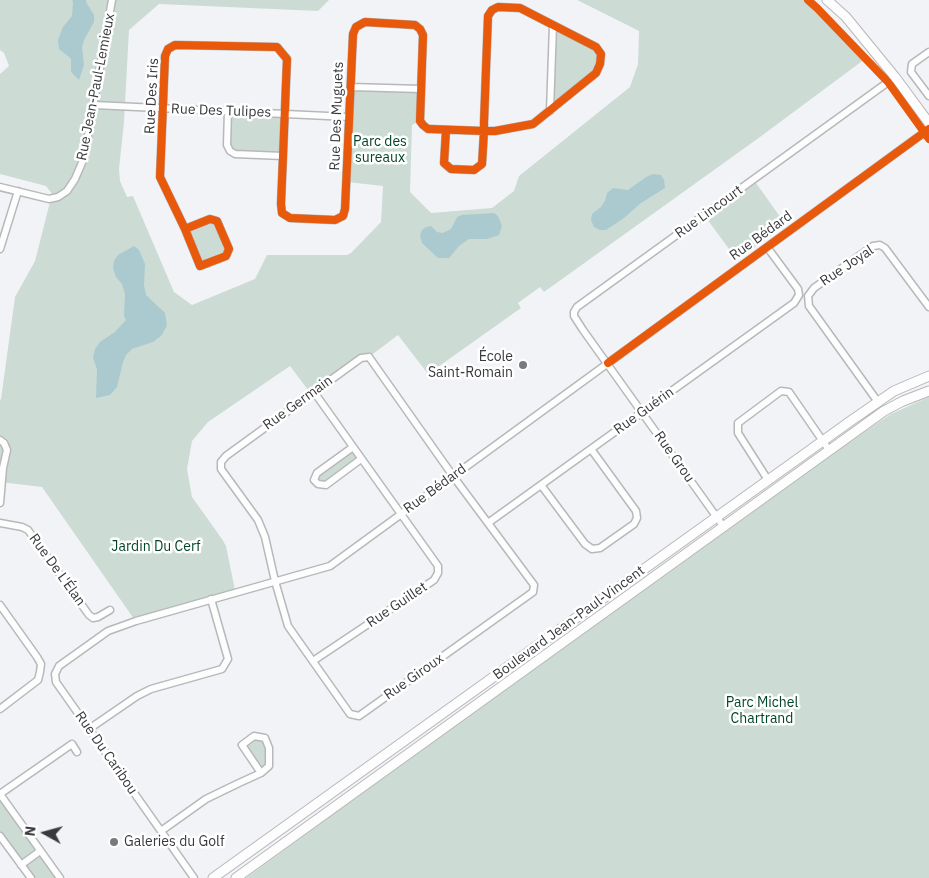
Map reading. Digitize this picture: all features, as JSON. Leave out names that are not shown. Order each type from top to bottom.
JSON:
[{"type":"street","name":"Rue Jean-Paul-Lemieux","points":[[0,188],[49,198],[58,197],[67,191],[75,179],[84,158],[112,0]]},
{"type":"street","points":[[827,0],[846,17],[895,77],[929,123]]},
{"type":"street","points":[[550,111],[533,124],[495,131],[484,131],[446,130],[444,163],[451,169],[474,170],[482,164],[484,131],[488,16],[492,10],[498,7],[520,8],[596,47],[601,54],[600,64],[596,73],[550,111]]},
{"type":"street","name":"Rue Des Muguets","points":[[284,114],[281,204],[282,213],[290,218],[335,220],[343,216],[346,209],[353,34],[356,27],[365,22],[414,25],[420,29],[423,35],[420,121],[428,129],[446,130]]},
{"type":"street","points":[[550,111],[553,25]]},
{"type":"street","name":"Rue Des Iris","points":[[185,229],[210,220],[217,221],[229,249],[226,256],[200,266],[160,177],[165,56],[168,49],[175,45],[277,47],[287,59],[284,114]]},
{"type":"street","points":[[929,52],[912,64],[911,72],[929,96]]},
{"type":"street","name":"Rue Lincourt","points":[[608,363],[574,316],[577,307],[895,77]]},
{"type":"street","points":[[351,87],[421,89]]},
{"type":"street","name":"Rue Des Tulipes","points":[[94,106],[349,117]]},
{"type":"street","points":[[228,111],[226,145],[230,151],[235,154],[283,156]]},
{"type":"street","name":"Rue Bédard","points":[[55,674],[59,666],[108,631],[211,599],[330,566],[929,129]]},
{"type":"street","points":[[0,249],[18,191]]},
{"type":"street","name":"Rue Joyal","points":[[878,402],[809,306],[808,296],[814,288],[873,246],[880,245],[885,248],[929,307]]},
{"type":"street","name":"Rue Guérin","points":[[488,523],[794,303],[799,295],[798,289],[767,247]]},
{"type":"street","name":"Rue Germain","points":[[275,581],[265,536],[258,520],[221,469],[221,462],[226,456],[361,358],[369,357],[453,476]]},
{"type":"street","name":"Rue Grou","points":[[608,363],[723,526]]},
{"type":"street","name":"Boulevard Jean-Paul-Vincent","points":[[214,878],[878,402],[894,391],[929,376]]},
{"type":"street","name":"Boulevard Jean-Paul-Vincent","points":[[236,878],[884,411],[929,390]]},
{"type":"street","points":[[768,480],[738,433],[738,423],[781,391],[789,392],[829,450]]},
{"type":"street","name":"Rue Guillet","points":[[313,661],[434,580],[438,573],[438,566],[314,392]]},
{"type":"street","points":[[0,440],[4,443],[7,450],[1,467],[0,503]]},
{"type":"street","points":[[353,447],[317,473],[314,480],[318,484],[326,485],[361,459]]},
{"type":"street","points":[[542,485],[585,544],[592,549],[600,548],[634,524],[637,518],[636,511],[592,449]]},
{"type":"street","points":[[453,476],[488,523]]},
{"type":"street","name":"Rue De L'Élan","points":[[0,523],[28,530],[89,615],[93,618],[98,617],[110,610]]},
{"type":"street","name":"Rue Giroux","points":[[275,581],[288,626],[350,714],[359,716],[534,592],[534,585],[488,523]]},
{"type":"street","points":[[89,729],[150,689],[222,669],[228,659],[211,599]]},
{"type":"street","points":[[0,605],[41,664],[38,680],[0,709]]},
{"type":"street","name":"Rue Du Caribou","points":[[55,674],[56,682],[194,878]]},
{"type":"street","points":[[161,831],[206,800],[262,773],[269,766],[269,748],[265,738],[254,736],[242,745],[262,773]]},
{"type":"street","points":[[60,878],[0,794],[72,744],[77,752]]},
{"type":"street","points":[[0,836],[30,878]]},
{"type":"street","points":[[21,865],[40,851]]},
{"type":"green space","points":[[0,0],[329,0],[318,11],[159,4],[129,30],[124,122],[119,169],[120,181],[127,197],[133,196],[174,292],[192,305],[255,279],[267,255],[347,255],[381,222],[383,186],[347,182],[351,87],[421,89],[420,121],[412,125],[410,192],[431,213],[492,208],[514,191],[519,176],[630,87],[638,64],[639,31],[577,0],[806,0],[865,59],[544,292],[540,287],[518,303],[521,308],[428,374],[398,335],[369,357],[361,358],[311,394],[290,366],[208,422],[192,441],[187,469],[192,497],[226,546],[235,590],[134,619],[42,487],[0,482],[0,400],[15,297],[35,261],[52,194],[46,186],[0,174],[0,74],[9,66],[4,53],[0,50]]},
{"type":"green space","points":[[553,25],[596,47],[601,54],[596,73],[550,111]]},
{"type":"green space","points":[[228,111],[285,114],[283,156],[230,151]]},
{"type":"green space","points":[[756,183],[786,225],[737,260],[707,219]]},
{"type":"green space","points":[[215,223],[225,251],[202,261],[190,232]]},
{"type":"green space","name":"Parc Michel Chartrand","points":[[929,397],[929,878],[246,878],[324,819],[689,558],[832,453],[891,414]]},
{"type":"green space","points":[[353,447],[361,459],[326,485],[318,484],[317,473]]},
{"type":"green space","points":[[254,736],[265,738],[269,766],[261,773],[242,745]]},
{"type":"green space","points":[[0,794],[60,878],[31,878],[0,836]]},
{"type":"water","points":[[72,0],[86,0],[94,15],[94,22],[82,47],[84,65],[79,80],[71,72],[71,59],[59,49],[58,40],[63,27],[72,16]]},
{"type":"water","points":[[653,174],[661,175],[665,188],[641,203],[606,230],[594,227],[591,220],[592,214],[601,207],[607,193],[613,188],[628,190]]},
{"type":"water","points":[[494,213],[498,216],[502,226],[499,235],[487,239],[469,239],[459,246],[449,258],[438,258],[422,243],[420,235],[426,227],[431,226],[437,232],[443,233],[451,229],[457,217],[462,215]]},
{"type":"water","points":[[134,246],[139,250],[145,264],[144,285],[146,295],[165,313],[167,325],[162,335],[153,342],[132,349],[126,355],[117,387],[110,395],[96,398],[97,369],[93,358],[95,349],[100,342],[115,332],[126,320],[124,316],[125,294],[113,268],[114,261],[118,255]]},
{"type":"cycle path","points":[[808,0],[888,82],[929,139]]},
{"type":"cycle path","points":[[185,229],[210,219],[217,221],[229,249],[226,256],[200,266],[160,177],[165,56],[168,49],[175,45],[277,47],[287,59],[282,213],[290,218],[335,220],[343,216],[345,209],[353,34],[356,27],[365,22],[415,25],[420,29],[423,35],[420,121],[428,129],[484,131],[495,131],[533,124],[596,73],[600,64],[601,54],[596,47],[520,8],[498,7],[492,10],[488,16],[484,131],[482,164],[474,170],[451,169],[444,163],[446,130]]},
{"type":"cycle path","points":[[608,363],[929,129]]},
{"type":"place","name":"École Saint-Romain","points":[[523,365]]},
{"type":"place","name":"Galeries du Golf","points":[[114,842]]},
{"type":"park label","name":"Parc des sureaux","points":[[380,150]]},
{"type":"park label","name":"Jardin Du Cerf","points":[[156,547]]}]
